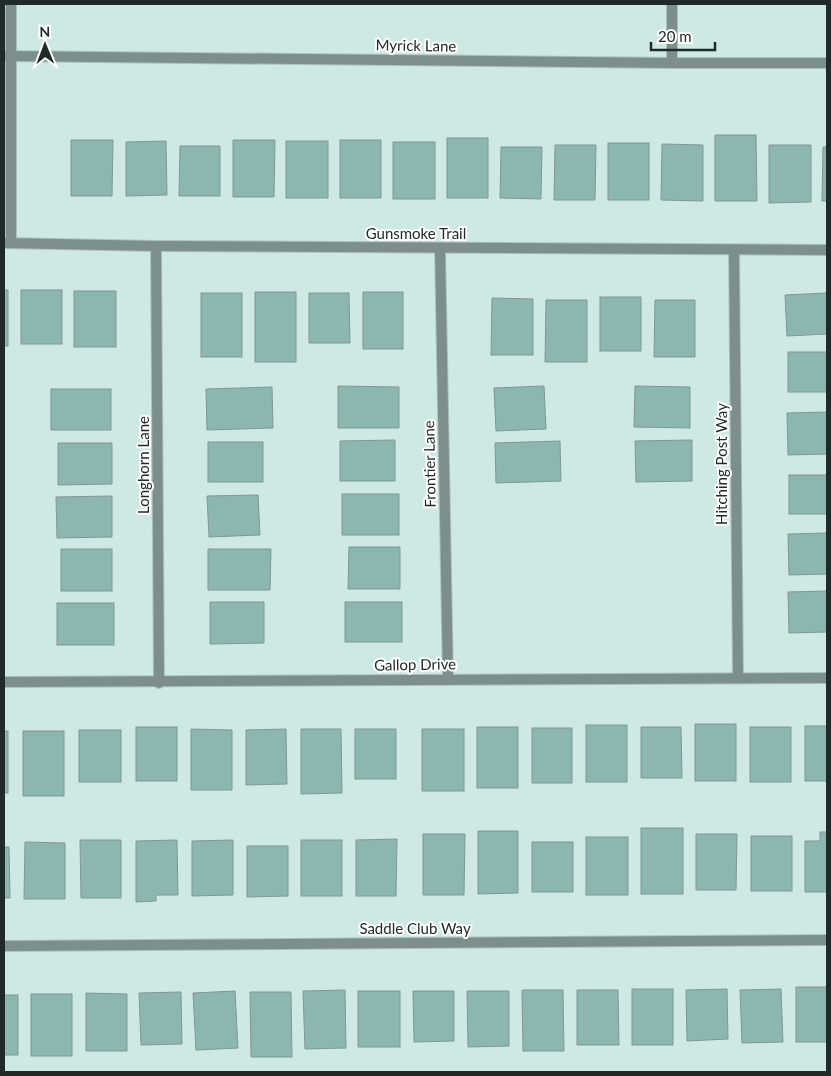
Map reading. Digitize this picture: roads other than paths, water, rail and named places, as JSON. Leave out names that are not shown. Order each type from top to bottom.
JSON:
[{"type":"street","points":[[7,243],[7,56],[11,4]]},
{"type":"street","points":[[672,4],[672,63]]},
{"type":"street","name":"Myrick Lane","points":[[7,56],[827,63]]},
{"type":"street","name":"Gunsmoke Trail","points":[[7,243],[156,246],[827,250]]},
{"type":"street","name":"Longhorn Lane","points":[[156,246],[159,683]]},
{"type":"street","name":"Frontier Lane","points":[[440,248],[448,679]]},
{"type":"street","name":"Hitching Post Way","points":[[734,250],[738,678]]},
{"type":"street","name":"Gallop Drive","points":[[4,682],[159,683],[448,679],[827,678]]},
{"type":"street","name":"Saddle Club Way","points":[[4,946],[827,940]]}]
